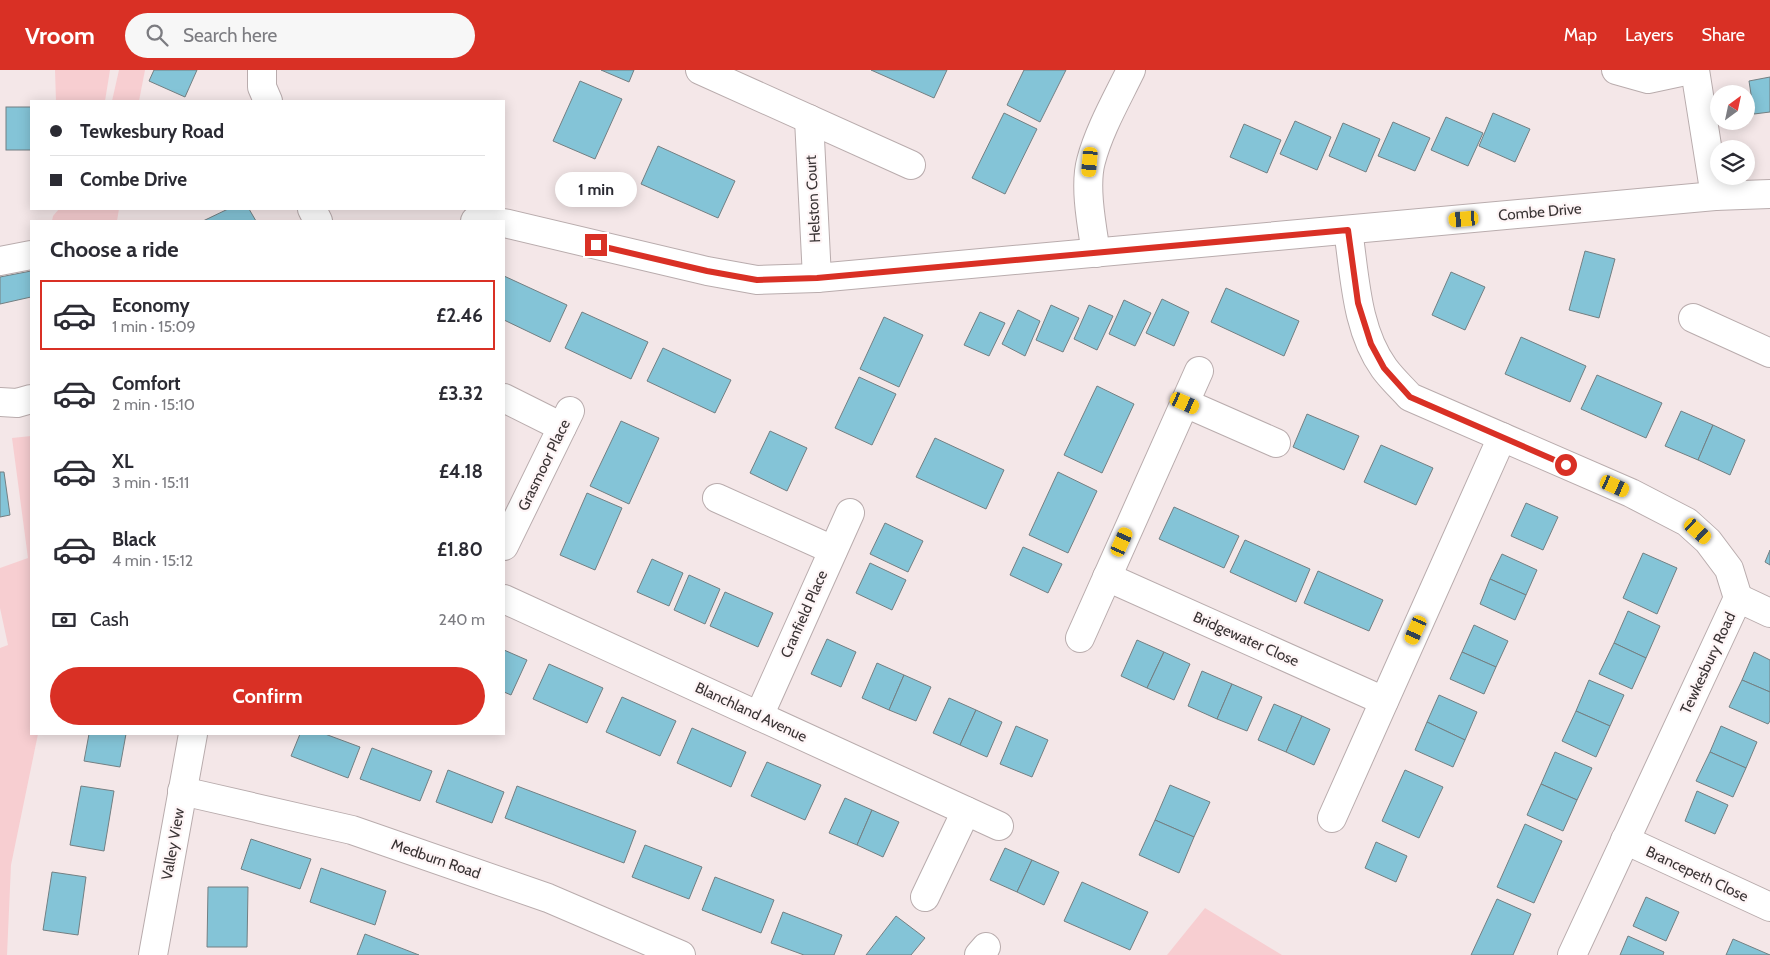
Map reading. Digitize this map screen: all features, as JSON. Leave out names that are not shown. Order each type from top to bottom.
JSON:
[{"type":"street","points":[[262,70],[262,86],[268,100]]},
{"type":"street","points":[[700,70],[911,165]]},
{"type":"street","points":[[1096,253],[1091,223],[1088,182],[1090,162],[1101,133],[1131,70]]},
{"type":"street","points":[[1616,70],[1648,79],[1690,70]]},
{"type":"street","points":[[1695,70],[1716,196]]},
{"type":"street","name":"Helston Court","points":[[809,119],[817,278]]},
{"type":"street","name":"Combe Drive","points":[[505,223],[707,271],[757,280],[817,278],[1716,196],[1770,194]]},
{"type":"street","points":[[478,220],[484,218],[492,220]]},
{"type":"street","name":"Tewkesbury Road","points":[[1348,230],[1358,303],[1371,344],[1384,368],[1410,397],[1631,493],[1687,522],[1708,541],[1729,568],[1738,598],[1572,955]]},
{"type":"street","points":[[0,261],[30,254]]},
{"type":"street","points":[[1693,318],[1770,353]]},
{"type":"street","points":[[1080,638],[1199,370]]},
{"type":"street","name":"Grasmoor Place","points":[[505,398],[566,419],[505,544]]},
{"type":"street","points":[[0,402],[17,403],[30,399]]},
{"type":"street","points":[[1185,403],[1276,443]]},
{"type":"street","points":[[1332,818],[1502,437]]},
{"type":"street","points":[[717,498],[833,550]]},
{"type":"street","name":"Cranfield Place","points":[[759,716],[850,513]]},
{"type":"street","name":"Bridgewater Close","points":[[1107,577],[1384,701]]},
{"type":"street","points":[[1738,598],[1770,613]]},
{"type":"street","name":"Blanchland Avenue","points":[[505,599],[999,826]]},
{"type":"street","name":"Valley View","points":[[153,955],[193,735]]},
{"type":"street","name":"Medburn Road","points":[[182,791],[352,830],[548,898],[682,955]]},
{"type":"street","points":[[925,897],[966,811]]},
{"type":"street","name":"Brancepeth Close","points":[[1625,840],[1770,907]]},
{"type":"shaded area","points":[[55,70],[110,70],[105,100],[56,100]]},
{"type":"shaded area","points":[[119,70],[145,70],[139,100],[112,100]]},
{"type":"shaded area","points":[[58,210],[119,210],[117,220],[52,220]]},
{"type":"shaded area","points":[[30,436],[30,735],[38,735],[11,865],[7,955],[0,955],[0,648],[8,645],[0,608],[0,568],[28,558],[12,438]]},
{"type":"shaded area","points":[[1205,908],[1282,955],[1167,955]]},
{"type":"building","points":[[154,70],[197,70],[185,97],[149,81]]},
{"type":"building","points":[[601,70],[634,70],[629,82]]},
{"type":"building","points":[[871,70],[947,70],[934,98]]},
{"type":"building","points":[[1024,70],[1066,70],[1040,122],[1007,105]]},
{"type":"building","points":[[1770,77],[1770,112],[1755,114],[1755,85],[1750,85],[1749,81]]},
{"type":"building","points":[[580,81],[622,99],[595,159],[553,141]]},
{"type":"building","points":[[6,107],[30,107],[30,150],[6,150]]},
{"type":"building","points":[[1004,113],[1037,129],[1005,194],[972,178]]},
{"type":"building","points":[[1493,113],[1530,129],[1515,162],[1479,146]]},
{"type":"building","points":[[1446,117],[1483,133],[1468,166],[1431,150]]},
{"type":"building","points":[[1295,121],[1331,137],[1317,170],[1280,154]]},
{"type":"building","points":[[1393,122],[1430,138],[1415,171],[1378,156]]},
{"type":"building","points":[[1343,123],[1380,139],[1366,172],[1329,156]]},
{"type":"building","points":[[1244,124],[1281,140],[1267,173],[1230,157]]},
{"type":"building","points":[[658,146],[735,181],[718,218],[641,184]]},
{"type":"building","points":[[226,210],[250,210],[255,220],[205,220]]},
{"type":"building","points":[[1585,251],[1615,259],[1599,318],[1569,310]]},
{"type":"building","points":[[30,271],[30,297],[0,304],[0,277]]},
{"type":"building","points":[[1451,272],[1485,287],[1465,330],[1432,315]]},
{"type":"building","points":[[505,276],[567,305],[550,342],[505,320]]},
{"type":"building","points":[[1226,288],[1299,321],[1284,356],[1211,322]]},
{"type":"building","points":[[1162,299],[1189,312],[1174,346],[1146,333]]},
{"type":"building","points":[[1124,300],[1151,313],[1135,346],[1109,334]]},
{"type":"building","points":[[1051,305],[1079,318],[1063,352],[1036,340]]},
{"type":"building","points":[[1089,305],[1113,316],[1097,350],[1074,339]]},
{"type":"building","points":[[1018,310],[1040,321],[1025,356],[1002,344]]},
{"type":"building","points":[[582,312],[648,342],[631,379],[565,348]]},
{"type":"building","points":[[980,312],[1005,323],[989,356],[964,345]]},
{"type":"building","points":[[884,317],[923,335],[899,387],[860,369]]},
{"type":"building","points":[[1521,337],[1586,366],[1570,402],[1505,374]]},
{"type":"building","points":[[663,348],[731,380],[715,413],[647,381]]},
{"type":"building","points":[[1597,375],[1662,403],[1646,438],[1581,409]]},
{"type":"building","points":[[859,377],[896,394],[872,445],[835,428]]},
{"type":"building","points":[[1097,386],[1134,404],[1102,473],[1064,455]]},
{"type":"building","points":[[1681,411],[1713,425],[1698,460],[1665,446]]},
{"type":"building","points":[[1307,414],[1359,436],[1344,470],[1293,447]]},
{"type":"building","points":[[621,421],[659,438],[629,504],[590,486]]},
{"type":"building","points":[[1713,425],[1745,440],[1730,475],[1698,460]]},
{"type":"building","points":[[770,431],[807,448],[787,491],[750,473]]},
{"type":"building","points":[[935,438],[1004,470],[986,509],[916,477]]},
{"type":"building","points":[[1381,445],[1433,468],[1416,505],[1364,482]]},
{"type":"building","points":[[0,472],[4,472],[10,515],[0,517]]},
{"type":"building","points":[[1058,472],[1097,491],[1068,553],[1029,535]]},
{"type":"building","points":[[587,493],[622,508],[595,570],[560,555]]},
{"type":"building","points":[[1526,503],[1558,517],[1543,550],[1511,536]]},
{"type":"building","points":[[1174,507],[1239,536],[1224,568],[1159,539]]},
{"type":"building","points":[[885,523],[923,541],[908,572],[870,554]]},
{"type":"building","points":[[1245,540],[1310,569],[1296,602],[1230,572]]},
{"type":"building","points":[[1023,547],[1062,564],[1048,593],[1010,575]]},
{"type":"building","points":[[1770,550],[1770,565],[1765,562]]},
{"type":"building","points":[[1643,553],[1677,568],[1657,614],[1623,598]]},
{"type":"building","points":[[1502,554],[1537,570],[1526,595],[1490,579]]},
{"type":"building","points":[[652,559],[683,573],[669,606],[637,592]]},
{"type":"building","points":[[870,563],[906,580],[892,610],[856,593]]},
{"type":"building","points":[[1318,571],[1383,600],[1369,631],[1304,603]]},
{"type":"building","points":[[689,575],[720,589],[705,624],[674,610]]},
{"type":"building","points":[[1490,579],[1526,595],[1515,620],[1480,604]]},
{"type":"building","points":[[725,592],[773,613],[758,647],[710,626]]},
{"type":"building","points":[[1628,611],[1660,626],[1646,658],[1614,643]]},
{"type":"building","points":[[1474,625],[1508,641],[1496,667],[1462,652]]},
{"type":"building","points":[[827,639],[856,652],[841,687],[811,674]]},
{"type":"building","points":[[1137,640],[1164,652],[1147,688],[1121,676]]},
{"type":"building","points":[[1614,643],[1646,658],[1632,689],[1599,674]]},
{"type":"building","points":[[505,650],[527,660],[511,695],[505,692]]},
{"type":"building","points":[[1164,652],[1190,664],[1174,700],[1147,688]]},
{"type":"building","points":[[1462,652],[1496,667],[1484,694],[1450,679]]},
{"type":"building","points":[[1754,652],[1770,660],[1770,692],[1742,680]]},
{"type":"building","points":[[877,663],[904,675],[889,710],[862,698]]},
{"type":"building","points":[[549,664],[603,688],[587,723],[533,699]]},
{"type":"building","points":[[1202,671],[1232,684],[1217,719],[1188,706]]},
{"type":"building","points":[[904,675],[931,687],[916,721],[889,710]]},
{"type":"building","points":[[1589,680],[1624,695],[1610,726],[1576,711]]},
{"type":"building","points":[[1742,680],[1770,692],[1770,721],[1768,724],[1729,707]]},
{"type":"building","points":[[1232,684],[1262,697],[1247,731],[1217,719]]},
{"type":"building","points":[[1439,695],[1477,712],[1465,740],[1427,722]]},
{"type":"building","points":[[622,697],[676,721],[660,756],[606,732]]},
{"type":"building","points":[[949,698],[976,710],[960,745],[933,733]]},
{"type":"building","points":[[1274,704],[1302,716],[1286,752],[1258,740]]},
{"type":"building","points":[[976,710],[1002,722],[987,757],[960,745]]},
{"type":"building","points":[[1576,711],[1610,726],[1596,757],[1562,741]]},
{"type":"building","points":[[1302,716],[1330,729],[1314,765],[1286,752]]},
{"type":"building","points":[[1427,722],[1465,740],[1453,767],[1415,750]]},
{"type":"building","points":[[1016,726],[1048,740],[1032,777],[1000,764]]},
{"type":"building","points":[[1721,726],[1757,742],[1746,768],[1710,752]]},
{"type":"building","points":[[692,728],[746,752],[731,787],[677,763]]},
{"type":"building","points":[[89,735],[126,735],[120,767],[84,761]]},
{"type":"building","points":[[300,735],[328,735],[360,747],[348,778],[291,756]]},
{"type":"building","points":[[372,748],[432,771],[420,801],[360,779]]},
{"type":"building","points":[[1555,752],[1592,768],[1577,800],[1541,784]]},
{"type":"building","points":[[1710,752],[1746,768],[1733,797],[1696,781]]},
{"type":"building","points":[[767,762],[821,785],[805,820],[751,796]]},
{"type":"building","points":[[448,770],[504,792],[492,823],[436,802]]},
{"type":"building","points":[[1405,770],[1443,787],[1419,838],[1382,821]]},
{"type":"building","points":[[1541,784],[1577,800],[1563,831],[1527,815]]},
{"type":"building","points":[[1170,785],[1210,802],[1194,837],[1155,820]]},
{"type":"building","points":[[81,786],[114,791],[104,851],[70,845]]},
{"type":"building","points":[[517,786],[636,831],[624,863],[505,818]]},
{"type":"building","points":[[1697,791],[1728,805],[1715,834],[1685,821]]},
{"type":"building","points":[[845,798],[872,810],[857,845],[829,833]]},
{"type":"building","points":[[872,810],[899,822],[883,857],[857,845]]},
{"type":"building","points":[[1155,820],[1194,837],[1179,873],[1139,855]]},
{"type":"building","points":[[1525,824],[1562,841],[1534,903],[1497,887]]},
{"type":"building","points":[[251,839],[311,859],[300,889],[241,869]]},
{"type":"building","points":[[1376,842],[1407,856],[1396,882],[1365,868]]},
{"type":"building","points":[[645,845],[702,867],[689,899],[632,877]]},
{"type":"building","points":[[1005,848],[1032,860],[1017,892],[990,880]]},
{"type":"building","points":[[1032,860],[1059,872],[1044,905],[1017,892]]},
{"type":"building","points":[[321,868],[386,891],[375,925],[310,902]]},
{"type":"building","points":[[52,872],[86,877],[78,935],[43,930]]},
{"type":"building","points":[[715,877],[774,900],[761,933],[702,910]]},
{"type":"building","points":[[1082,882],[1148,912],[1130,950],[1064,921]]},
{"type":"building","points":[[208,887],[248,887],[247,947],[207,947]]},
{"type":"building","points":[[1646,897],[1679,912],[1666,941],[1633,926]]},
{"type":"building","points":[[1497,899],[1531,914],[1513,955],[1471,955]]},
{"type":"building","points":[[783,912],[842,935],[834,955],[804,955],[771,943]]},
{"type":"building","points":[[896,916],[925,938],[911,955],[866,955]]},
{"type":"building","points":[[365,934],[419,955],[357,955]]},
{"type":"building","points":[[1628,936],[1664,952],[1663,955],[1620,955]]},
{"type":"building","points":[[1733,939],[1770,955],[1726,955]]},
{"type":"route","points":[[596,245],[707,271],[757,280],[817,278],[1348,230],[1358,303],[1371,344],[1384,368],[1410,397],[1566,465]]}]
